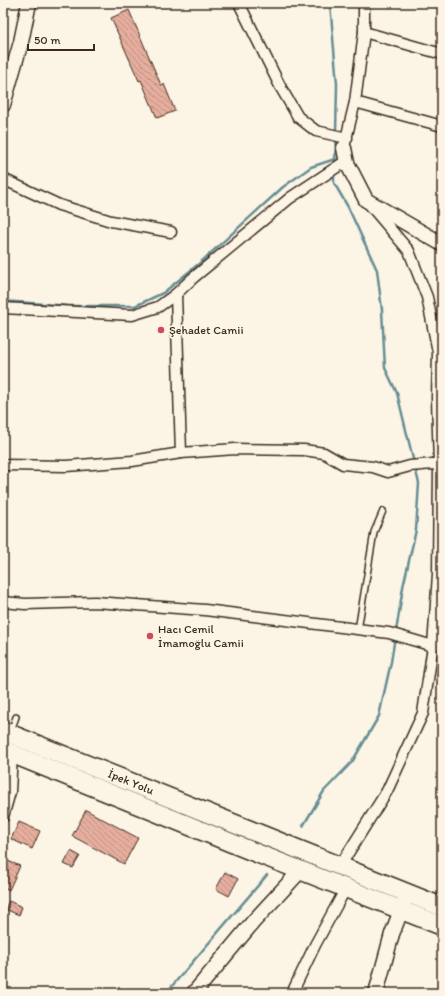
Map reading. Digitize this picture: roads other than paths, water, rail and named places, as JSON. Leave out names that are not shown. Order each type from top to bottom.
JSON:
[{"type":"highway","name":"İpek Yolu","points":[[10,727],[260,834],[340,866]]},
{"type":"highway","name":"İpek Yolu","points":[[7,752],[295,868]]},
{"type":"highway","points":[[340,866],[442,907]]},
{"type":"highway","points":[[295,868],[442,926]]},
{"type":"street","points":[[3,105],[21,42],[29,3]]},
{"type":"street","points":[[239,3],[298,117],[316,131],[344,141]]},
{"type":"street","points":[[340,866],[387,791],[423,713],[433,646],[438,574],[440,467],[438,352],[427,297],[409,251],[366,200],[345,163],[344,141],[355,102],[364,32],[364,3]]},
{"type":"street","points":[[364,32],[442,54]]},
{"type":"street","points":[[355,102],[442,126]]},
{"type":"street","points":[[3,308],[132,315],[158,307],[176,294],[192,278],[290,198],[345,163]]},
{"type":"street","points":[[3,178],[59,205],[111,221],[171,232]]},
{"type":"street","points":[[366,200],[442,244]]},
{"type":"street","points":[[176,294],[181,452]]},
{"type":"street","points":[[3,465],[66,466],[132,461],[181,452],[235,449],[304,450],[324,453],[343,464],[373,467],[388,472],[410,466],[433,464],[440,467]]},
{"type":"street","points":[[3,602],[25,604],[95,602],[205,610],[389,634],[433,646]]},
{"type":"street","points":[[3,817],[10,792],[7,752]]},
{"type":"street","points":[[194,993],[253,922],[295,868]]},
{"type":"street","points":[[292,993],[315,945],[346,888]]},
{"type":"street","points":[[376,993],[392,934],[407,893]]},
{"type":"lane","points":[[358,630],[374,532],[383,511]]},
{"type":"waterway","points":[[330,3],[337,84],[336,132]]},
{"type":"waterway","points":[[335,164],[336,137]]},
{"type":"waterway","points":[[3,301],[71,306],[135,306],[163,293],[201,262],[283,187],[311,167],[335,159]]},
{"type":"waterway","points":[[334,173],[334,183],[348,207],[377,270],[382,310],[385,368],[397,393],[414,463]]},
{"type":"waterway","points":[[396,632],[403,587],[416,530],[419,483],[415,468]]},
{"type":"waterway","points":[[303,826],[324,791],[352,762],[379,716],[395,637]]},
{"type":"waterway","points":[[166,993],[267,875]]},
{"type":"place","name":"Şehadet Camii","points":[[161,330]]},
{"type":"place","name":"Hacı Cemil İmamoğlu Camii","points":[[150,636]]}]
